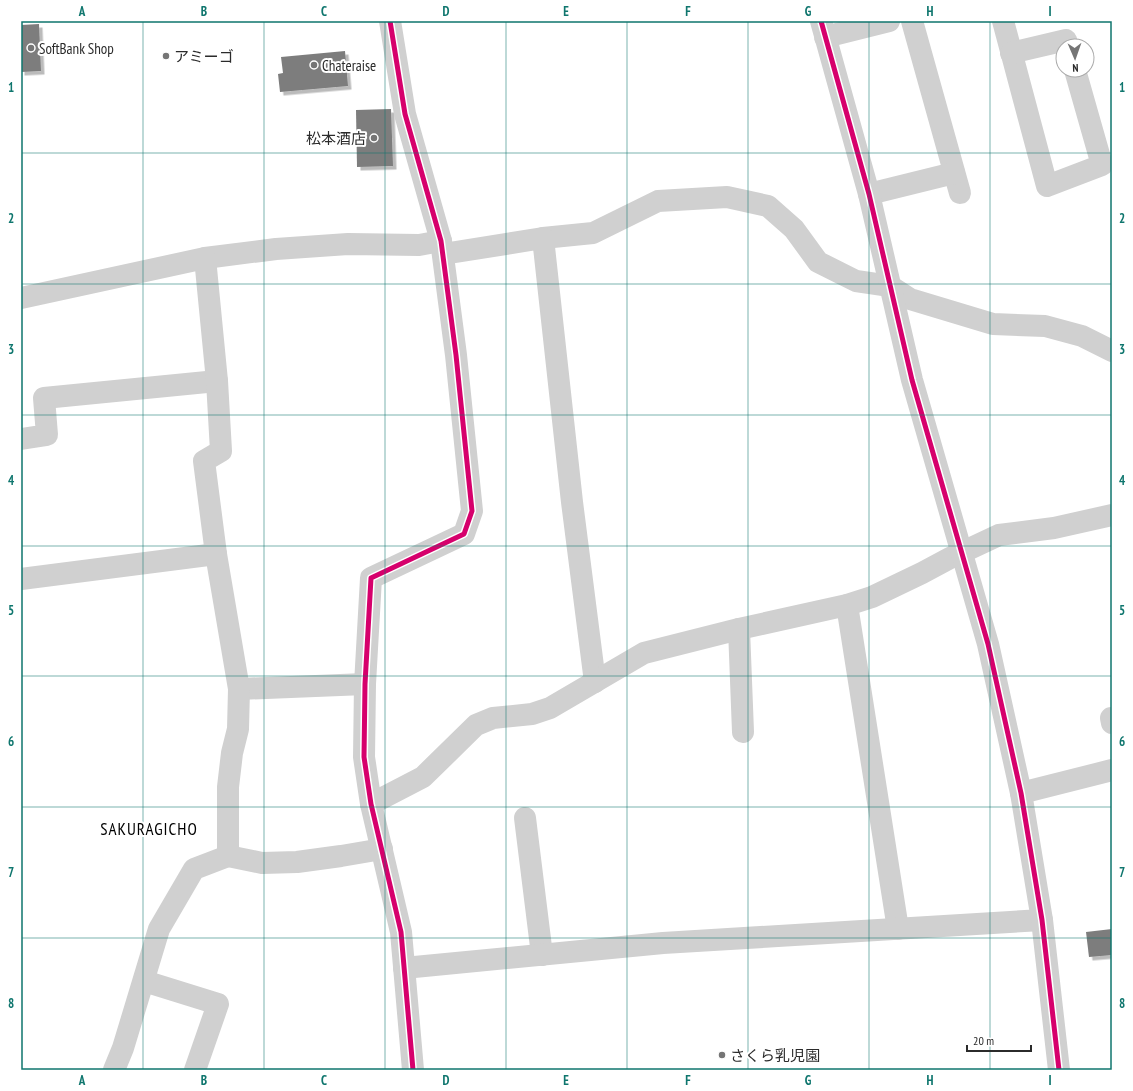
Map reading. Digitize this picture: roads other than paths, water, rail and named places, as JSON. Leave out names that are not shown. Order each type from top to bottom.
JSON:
[{"type":"street","points":[[390,21],[405,114],[442,247],[457,363],[472,511],[464,534],[371,578],[365,684],[364,757],[372,804],[401,932],[413,1070]]},
{"type":"street","points":[[889,21],[823,29],[869,194],[912,380],[988,644],[1021,793],[1042,920],[1059,1070]]},
{"type":"street","points":[[869,194],[957,183],[912,21]]},
{"type":"street","points":[[1002,21],[1047,186],[1102,165],[1077,78]]},
{"type":"street","points":[[1011,53],[1055,43]]},
{"type":"street","points":[[21,298],[205,258],[284,248],[348,244],[419,244],[442,247],[593,233],[658,201],[727,197],[768,206],[794,229],[818,262],[856,281],[890,286],[910,299],[993,324],[1045,326],[1082,336],[1112,351]]},
{"type":"street","points":[[543,238],[572,502],[595,682]]},
{"type":"street","points":[[205,258],[218,381],[221,451],[204,461],[216,554],[239,689],[238,729],[232,753],[228,787],[228,856]]},
{"type":"street","points":[[21,439],[47,435],[44,398],[218,381]]},
{"type":"street","points":[[372,804],[423,777],[476,725],[493,718],[532,714],[550,708],[644,653],[739,629],[847,605],[872,597],[998,535],[1054,528],[1112,515]]},
{"type":"street","points":[[21,579],[216,554]]},
{"type":"street","points":[[847,605],[898,929]]},
{"type":"street","points":[[739,629],[743,732]]},
{"type":"street","points":[[239,689],[365,684]]},
{"type":"street","points":[[1112,718],[1112,723]]},
{"type":"street","points":[[1021,793],[1112,770]]},
{"type":"street","points":[[525,818],[542,954]]},
{"type":"street","points":[[114,1070],[123,1048],[159,929],[194,869],[228,856],[262,863],[297,862],[382,849]]},
{"type":"street","points":[[404,968],[663,943],[1042,920]]},
{"type":"street","points":[[144,981],[218,1004],[195,1070]]},
{"type":"place","name":"SoftBank Shop","points":[[31,48]]},
{"type":"place","name":"アミーゴ","points":[[166,56]]},
{"type":"place","name":"Chateraise","points":[[314,65]]},
{"type":"place","name":"松本酒店","points":[[374,138]]},
{"type":"place","name":"さくら乳児園","points":[[722,1055]]},
{"type":"district","name":"SAKURAGICHO","points":[[149,829]]}]
